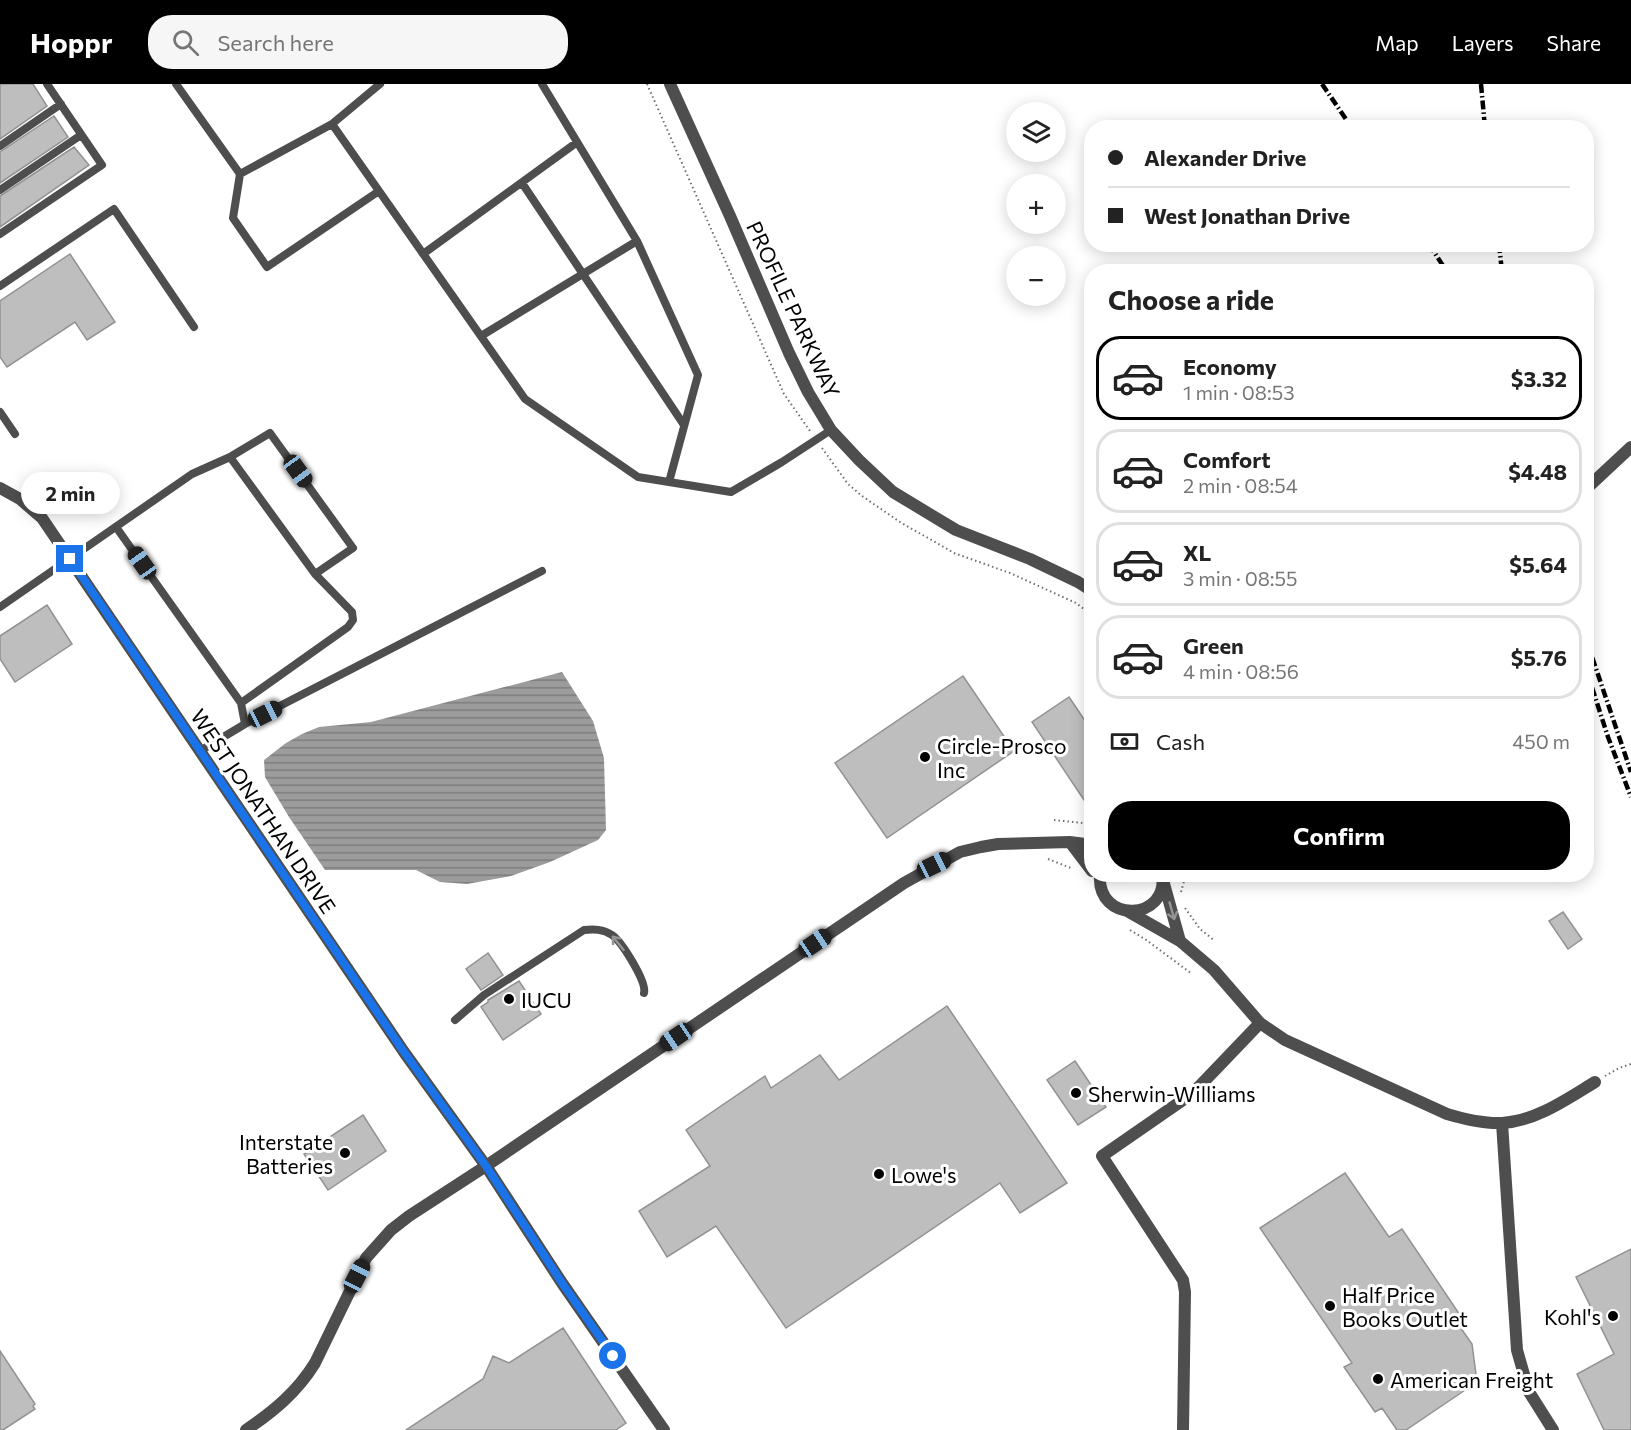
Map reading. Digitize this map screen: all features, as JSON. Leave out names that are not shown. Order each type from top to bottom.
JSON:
[{"type":"street","name":"PROFILE PARKWAY","points":[[670,84],[789,353],[808,392],[831,430],[893,492],[956,530],[1029,559],[1084,586]]},
{"type":"street","points":[[1594,481],[1631,447]]},
{"type":"street","name":"WEST JONATHAN DRIVE","points":[[0,488],[20,500],[42,518],[404,1052],[486,1166],[562,1283],[664,1430]]},
{"type":"street","points":[[1070,842],[1084,859]]},
{"type":"street","points":[[246,1430],[284,1402],[307,1376],[366,1258],[409,1216],[934,865],[960,852],[998,844],[1070,842],[1084,844]]},
{"type":"street","points":[[1099,882],[1101,891],[1112,905],[1180,941],[1214,970],[1260,1023],[1285,1040],[1447,1114],[1471,1121],[1502,1123],[1526,1118],[1556,1105],[1595,1082]]},
{"type":"street","points":[[1129,912],[1149,907],[1157,899],[1162,882]]},
{"type":"street","points":[[1164,882],[1180,941]]},
{"type":"street","points":[[1183,1430],[1185,1292],[1183,1280],[1101,1156],[1193,1093],[1260,1023]]},
{"type":"street","points":[[1502,1123],[1516,1350],[1529,1392],[1553,1430]]},
{"type":"lane","points":[[0,234],[102,165],[47,84]]},
{"type":"lane","points":[[176,84],[240,174],[233,218],[267,267],[379,191]]},
{"type":"lane","points":[[240,174],[332,124],[380,84]]},
{"type":"lane","points":[[542,84],[637,241],[698,375],[669,482]]},
{"type":"lane","points":[[0,146],[61,104]]},
{"type":"lane","points":[[332,124],[525,399],[638,477],[731,492],[831,430]]},
{"type":"lane","points":[[0,190],[81,135]]},
{"type":"lane","points":[[423,254],[576,143]]},
{"type":"lane","points":[[522,183],[684,425]]},
{"type":"lane","points":[[0,286],[114,209],[194,327]]},
{"type":"lane","points":[[481,336],[637,241]]},
{"type":"lane","points":[[0,412],[15,434]]},
{"type":"lane","points":[[0,607],[192,474],[230,457],[270,433],[353,548],[315,574]]},
{"type":"lane","points":[[230,457],[315,574],[352,612],[353,620],[348,627],[241,703]]},
{"type":"lane","points":[[116,527],[241,703],[245,724]]},
{"type":"lane","points":[[200,751],[245,724],[542,571]]},
{"type":"lane","points":[[455,1020],[484,995],[584,930],[598,929],[613,935],[642,978],[646,987],[644,993]]},
{"type":"path","points":[[647,84],[784,394],[795,410]]},
{"type":"path","points":[[842,475],[848,484],[862,496],[900,522],[945,548],[1010,573],[1076,603],[1084,609]]},
{"type":"path","points":[[1054,820],[1084,824]]},
{"type":"path","points":[[1182,896],[1183,882]]},
{"type":"path","points":[[1182,905],[1200,929],[1215,941]]},
{"type":"path","points":[[1151,936],[1148,941],[1192,974]]},
{"type":"path","points":[[1595,1082],[1618,1068],[1631,1064]]},
{"type":"shaded area","points":[[562,672],[593,721],[604,758],[606,830],[598,840],[550,862],[511,876],[467,884],[440,882],[416,870],[325,870],[265,777],[264,760],[286,743],[319,727],[371,722]]},
{"type":"building","points":[[0,84],[33,84],[47,106],[0,139]]},
{"type":"building","points":[[54,116],[68,137],[0,183],[0,152]]},
{"type":"building","points":[[74,147],[89,165],[0,227],[0,196]]},
{"type":"building","points":[[70,254],[115,322],[87,340],[75,322],[7,367],[0,357],[0,301]]},
{"type":"building","points":[[47,605],[72,644],[15,682],[0,659],[0,636]]},
{"type":"building","name":"Circle-Prosco Inc","points":[[963,676],[1014,751],[887,838],[835,763]]},
{"type":"building","points":[[1069,697],[1084,719],[1084,800],[1032,722]]},
{"type":"building","points":[[1563,912],[1582,939],[1568,949],[1549,921]]},
{"type":"building","points":[[488,953],[503,975],[481,990],[466,969]]},
{"type":"building","name":"IUCU","points":[[519,981],[541,1014],[503,1040],[481,1007],[488,1000]]},
{"type":"building","name":"Lowe's","points":[[947,1006],[1067,1183],[1020,1213],[1000,1183],[786,1328],[716,1226],[667,1257],[639,1211],[710,1166],[686,1130],[765,1076],[771,1088],[820,1055],[839,1080]]},
{"type":"building","name":"Sherwin-Williams","points":[[1075,1061],[1106,1107],[1078,1125],[1047,1080]]},
{"type":"building","name":"Interstate Batteries","points":[[363,1115],[386,1151],[328,1190],[304,1154]]},
{"type":"building","points":[[1345,1173],[1389,1237],[1402,1229],[1464,1321],[1458,1324],[1472,1344],[1477,1382],[1406,1430],[1397,1430],[1382,1408],[1375,1412],[1344,1367],[1352,1363],[1260,1228]]},
{"type":"building","name":"Kohl's","points":[[1631,1249],[1631,1430],[1604,1430],[1577,1374],[1614,1354],[1576,1277]]},
{"type":"building","points":[[563,1328],[626,1423],[616,1430],[406,1430],[483,1379],[493,1356],[509,1363]]},
{"type":"building","points":[[0,1351],[35,1404],[33,1406],[35,1409],[3,1430],[0,1430]]},
{"type":"railway","points":[[1322,84],[1347,120]]},
{"type":"railway","points":[[1481,84],[1484,120]]},
{"type":"railway","points":[[1434,252],[1442,264]]},
{"type":"railway","points":[[1500,252],[1501,264]]},
{"type":"railway","points":[[1594,663],[1631,772]]},
{"type":"railway","points":[[1594,694],[1631,797]]},
{"type":"place","name":"Circle-Prosco Inc","points":[[925,757]]},
{"type":"place","name":"IUCU","points":[[509,999]]},
{"type":"place","name":"Sherwin-Williams","points":[[1076,1093]]},
{"type":"place","name":"Interstate Batteries","points":[[345,1153]]},
{"type":"place","name":"Lowe's","points":[[879,1174]]},
{"type":"place","name":"Half Price Books Outlet","points":[[1330,1306]]},
{"type":"place","name":"Kohl's","points":[[1613,1316]]},
{"type":"place","name":"American Freight","points":[[1378,1379]]},
{"type":"route","points":[[70,559],[404,1052],[486,1166],[562,1283],[613,1356]]}]
